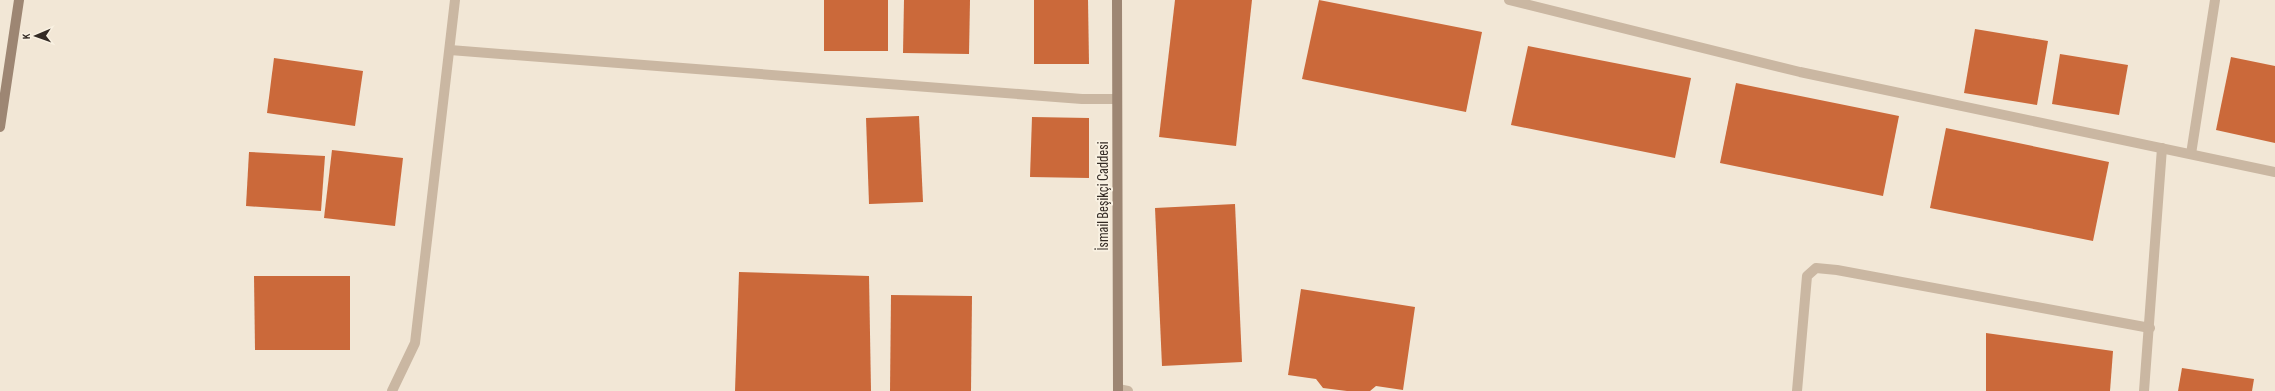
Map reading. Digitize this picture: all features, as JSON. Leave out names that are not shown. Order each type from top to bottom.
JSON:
[{"type":"street","points":[[0,127],[19,0]]},
{"type":"street","points":[[392,391],[415,343],[450,50],[454,0]]},
{"type":"street","name":"İsmail Beşikçi Caddesi","points":[[1117,0],[1121,390]]},
{"type":"street","points":[[1509,0],[1800,72],[2275,172]]},
{"type":"street","points":[[2191,154],[2215,0]]},
{"type":"street","points":[[450,50],[1082,99],[1117,99]]},
{"type":"street","points":[[2144,391],[2150,328],[2162,148]]},
{"type":"street","points":[[1796,391],[1807,276],[1816,268],[1837,270],[2150,328]]},
{"type":"building","points":[[824,0],[888,0],[888,51],[824,51]]},
{"type":"building","points":[[904,0],[970,0],[969,54],[903,53]]},
{"type":"building","points":[[1034,0],[1088,0],[1089,64],[1034,64]]},
{"type":"building","points":[[1175,0],[1252,0],[1236,146],[1159,137]]},
{"type":"building","points":[[1319,0],[1482,32],[1466,112],[1302,79]]},
{"type":"building","points":[[1975,29],[2048,41],[2037,105],[1964,93]]},
{"type":"building","points":[[1528,46],[1691,78],[1675,158],[1511,125]]},
{"type":"building","points":[[2060,54],[2128,65],[2119,115],[2052,104]]},
{"type":"building","points":[[2231,57],[2275,66],[2275,143],[2216,130]]},
{"type":"building","points":[[274,58],[363,71],[355,126],[267,113]]},
{"type":"building","points":[[1736,83],[1899,116],[1883,196],[1720,163]]},
{"type":"building","points":[[919,116],[923,202],[869,204],[866,118]]},
{"type":"building","points":[[1032,117],[1089,118],[1089,178],[1030,177]]},
{"type":"building","points":[[1946,128],[2109,162],[2093,241],[1930,208]]},
{"type":"building","points":[[332,150],[403,158],[395,226],[324,218]]},
{"type":"building","points":[[249,152],[325,156],[321,211],[246,206]]},
{"type":"building","points":[[1235,204],[1242,362],[1162,366],[1155,208]]},
{"type":"building","points":[[739,272],[869,276],[871,391],[735,391]]},
{"type":"building","points":[[254,276],[350,276],[350,350],[255,350]]},
{"type":"building","points":[[1301,289],[1415,307],[1403,390],[1376,386],[1370,391],[1347,391],[1323,388],[1316,379],[1288,375]]},
{"type":"building","points":[[891,295],[972,296],[971,391],[890,391]]},
{"type":"building","points":[[1986,333],[2113,351],[2110,391],[1986,391]]},
{"type":"building","points":[[2182,368],[2254,379],[2252,391],[2178,391]]}]
